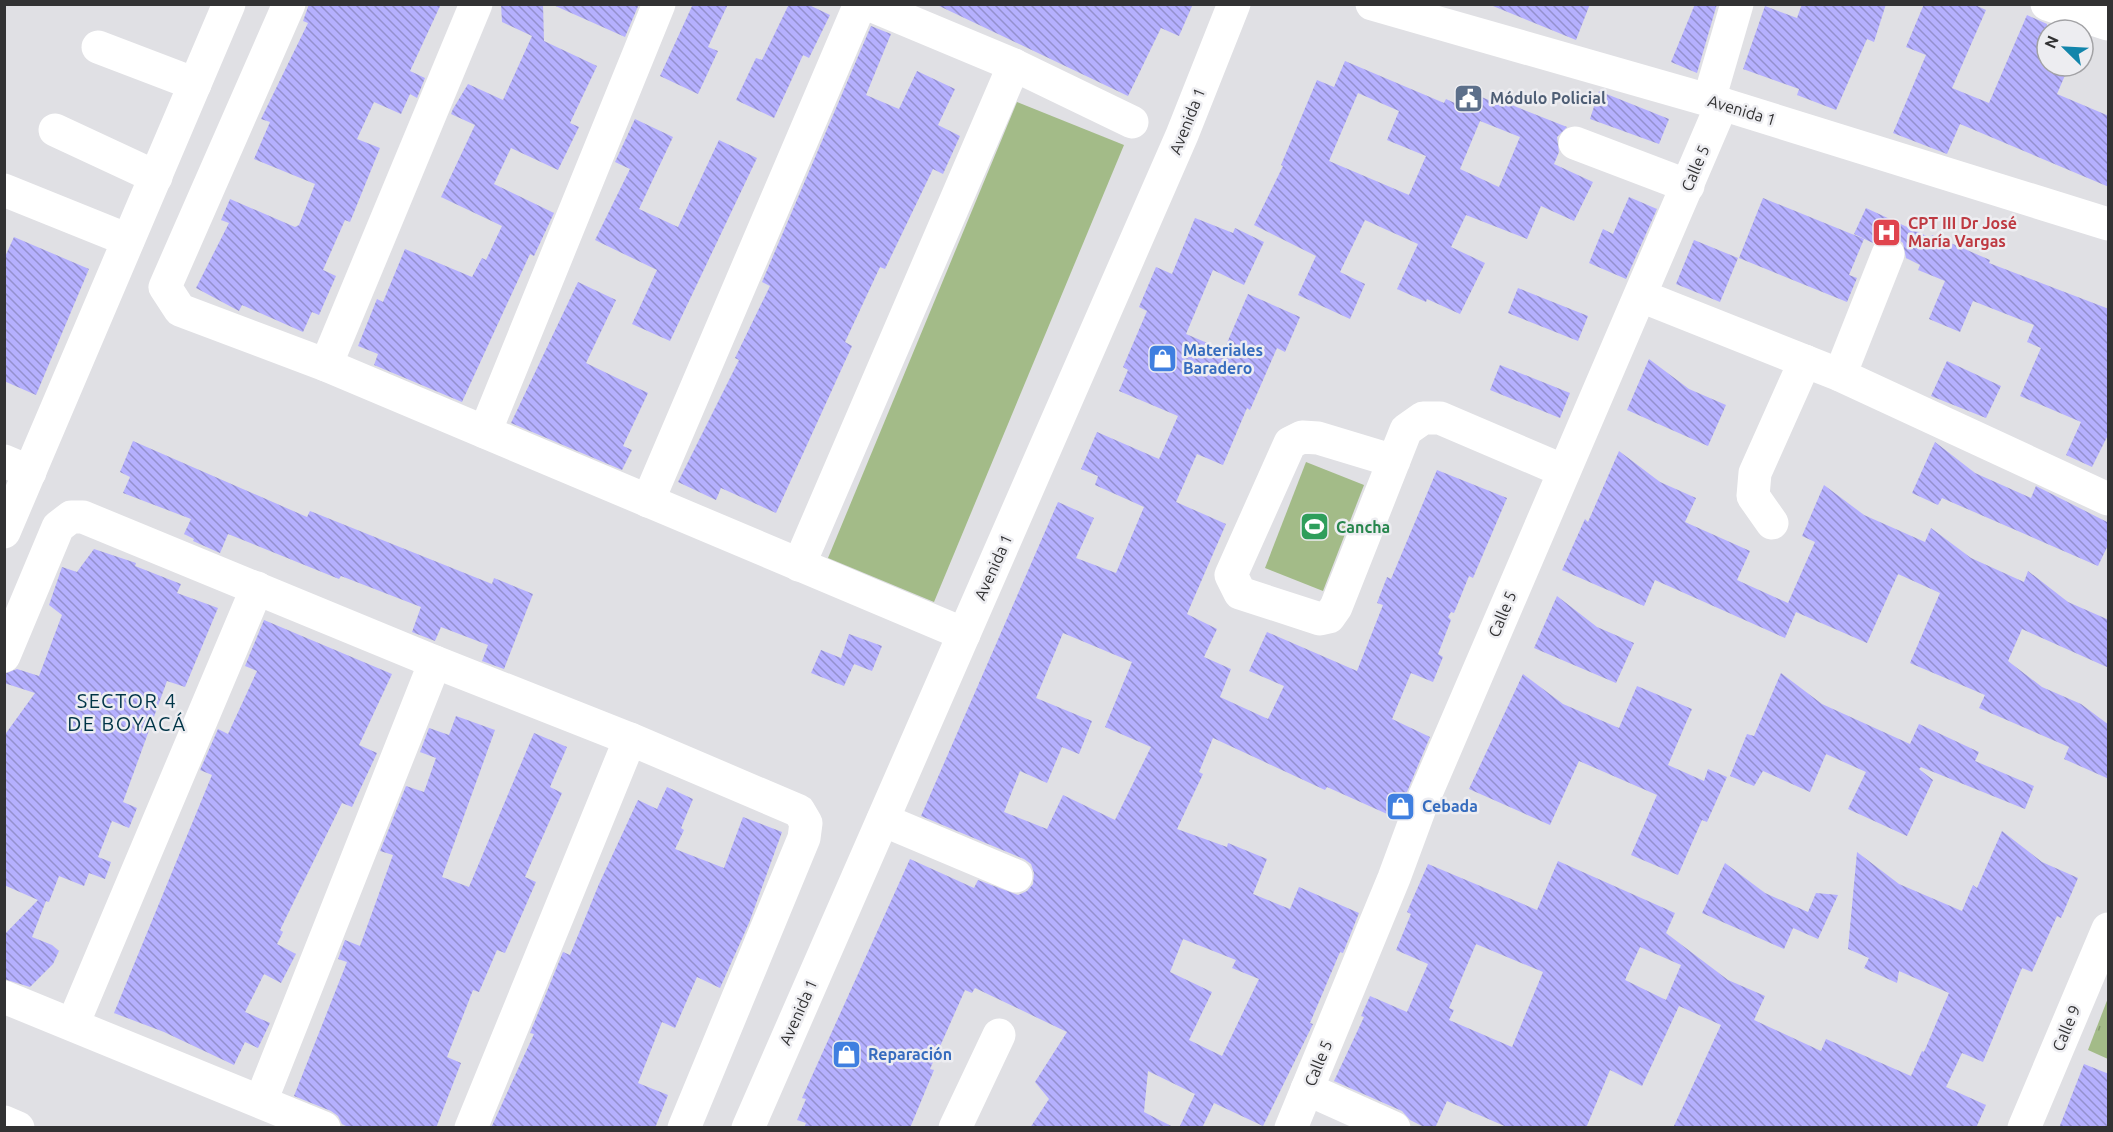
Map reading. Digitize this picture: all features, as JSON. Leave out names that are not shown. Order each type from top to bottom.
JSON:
[{"type":"street","points":[[4,532],[17,467],[128,240],[228,4]]},
{"type":"street","points":[[289,4],[165,287],[180,310],[326,365],[964,634]]},
{"type":"street","points":[[326,365],[476,4]]},
{"type":"street","points":[[485,432],[659,4]]},
{"type":"street","points":[[648,501],[860,4]]},
{"type":"street","points":[[868,4],[1014,65],[1132,122]]},
{"type":"street","name":"Avenida 1","points":[[748,1128],[1182,135],[1234,4]]},
{"type":"street","name":"Avenida 1","points":[[1372,4],[1715,102],[2109,224]]},
{"type":"street","name":"Calle 5","points":[[1290,1128],[1421,805],[1688,186],[1715,102],[1737,4]]},
{"type":"street","points":[[2047,4],[2109,24]]},
{"type":"street","points":[[98,47],[195,84]]},
{"type":"street","points":[[799,565],[1014,65]]},
{"type":"street","points":[[55,130],[156,177]]},
{"type":"street","points":[[1575,143],[1688,186]]},
{"type":"street","points":[[4,190],[128,240]]},
{"type":"street","points":[[1840,375],[1888,254]]},
{"type":"street","points":[[1641,296],[1840,375],[2109,499]]},
{"type":"street","points":[[1772,523],[1753,496],[1755,473],[1805,361]]},
{"type":"street","points":[[1394,460],[1318,438],[1302,437],[1290,443],[1231,575],[1240,593],[1320,619],[1329,617],[1336,607],[1406,430],[1423,418],[1440,418],[1564,471]]},
{"type":"street","points":[[4,656],[58,527],[71,517],[83,517],[435,662],[630,739],[799,811],[806,824],[804,838],[684,1128]]},
{"type":"street","points":[[73,1024],[257,588]]},
{"type":"street","points":[[261,1101],[435,662]]},
{"type":"street","points":[[471,1128],[630,739]]},
{"type":"street","points":[[883,820],[1016,876]]},
{"type":"street","name":"Calle 9","points":[[2024,1128],[2109,929]]},
{"type":"street","points":[[4,997],[324,1128]]},
{"type":"street","points":[[955,1128],[999,1035]]},
{"type":"street","points":[[1307,1089],[1394,1128]]},
{"type":"street","points":[[4,1122],[18,1128]]},
{"type":"green space","points":[[1017,102],[1124,145],[934,602],[828,558]]},
{"type":"green space","name":"Cancha","points":[[1306,462],[1364,485],[1323,591],[1265,568]]},
{"type":"green space","points":[[2108,998],[2108,1059],[2088,1050]]},
{"type":"building","points":[[309,4],[441,4],[410,71],[425,78],[417,98],[410,94],[401,114],[374,102],[357,139],[380,148],[350,222],[345,220],[323,270],[336,276],[319,315],[312,312],[303,332],[242,305],[239,311],[196,288],[229,223],[221,220],[230,199],[295,227],[299,225],[315,184],[254,159],[270,122],[261,119],[308,23],[303,21]]},
{"type":"building","points":[[501,4],[543,4],[544,41],[597,66],[570,123],[579,127],[558,170],[511,148],[494,184],[554,213],[534,256],[530,254],[462,402],[374,365],[378,354],[358,346],[377,299],[383,302],[405,249],[472,277],[482,258],[486,260],[502,226],[441,197],[475,125],[451,114],[453,109],[468,84],[503,100],[532,36],[502,22]]},
{"type":"building","points":[[551,4],[639,4],[625,37]]},
{"type":"building","points":[[693,4],[728,4],[708,47],[718,51],[698,94],[660,76]]},
{"type":"building","points":[[789,4],[807,4],[830,15],[809,58],[803,55],[774,118],[736,100],[756,58],[762,60]]},
{"type":"building","points":[[935,4],[1193,4],[1179,36],[1161,28],[1128,96]]},
{"type":"building","points":[[1488,4],[1590,4],[1576,40]]},
{"type":"building","points":[[1695,4],[1717,4],[1697,73],[1671,62]]},
{"type":"building","points":[[1802,4],[1886,4],[1874,42],[1867,39],[1836,110],[1797,95],[1799,89],[1743,69],[1765,6],[1797,18]]},
{"type":"building","points":[[1924,4],[1973,4],[1986,10],[1952,88],[1989,103],[2027,15],[2035,19],[2035,78],[2064,78],[2057,94],[2109,116],[2109,187],[1960,124],[1947,154],[1893,133],[1926,55],[1906,47]]},
{"type":"building","points":[[871,26],[891,34],[866,95],[899,109],[917,71],[955,89],[938,125],[960,136],[943,174],[933,169],[885,269],[880,267],[845,342],[852,346],[776,513],[721,488],[716,500],[678,482],[739,360],[735,358],[770,286],[762,282]]},
{"type":"building","points":[[1345,61],[1444,103],[1446,99],[1459,105],[1465,90],[1498,104],[1499,100],[1567,127],[1557,137],[1559,152],[1554,164],[1593,182],[1574,221],[1541,206],[1527,239],[1466,215],[1451,247],[1485,263],[1460,314],[1397,289],[1418,244],[1365,220],[1340,272],[1365,284],[1350,319],[1298,295],[1316,256],[1254,225],[1283,166],[1281,165],[1317,80],[1334,87]],"holes":[[[1358,93],[1399,111],[1387,140],[1426,156],[1409,195],[1329,161]],[[1480,121],[1520,137],[1499,187],[1460,169]]]},
{"type":"building","points":[[1599,91],[1669,119],[1659,144],[1590,119]]},
{"type":"building","points":[[635,119],[673,137],[639,209],[678,227],[719,140],[757,158],[670,341],[632,324],[657,270],[595,240],[630,169],[615,162]]},
{"type":"building","points":[[1629,197],[1657,209],[1626,279],[1589,263],[1603,229],[1613,234]]},
{"type":"building","points":[[1763,198],[1864,239],[1849,275],[1857,278],[1847,302],[1739,258]]},
{"type":"building","points":[[1866,208],[1931,238],[1932,235],[1990,260],[1989,263],[2109,309],[2109,433],[2092,467],[2066,455],[2081,422],[2020,396],[2041,348],[2027,342],[2034,325],[1973,301],[1960,332],[1929,319],[1945,281],[1918,270],[1920,265],[1906,258],[1903,243],[1895,237],[1885,236],[1873,243],[1854,234]]},
{"type":"building","points":[[1195,218],[1233,233],[1235,228],[1264,242],[1244,285],[1213,270],[1186,334],[1224,350],[1248,294],[1300,317],[1285,352],[1277,348],[1250,410],[1247,408],[1223,465],[1197,454],[1176,502],[1226,524],[1187,614],[1217,629],[1204,657],[1231,669],[1220,697],[1268,719],[1284,686],[1249,671],[1267,632],[1357,671],[1383,605],[1377,603],[1387,577],[1391,579],[1437,470],[1507,498],[1473,578],[1469,576],[1454,613],[1451,612],[1448,617],[1451,620],[1438,654],[1443,657],[1433,682],[1411,673],[1392,719],[1430,737],[1396,818],[1327,787],[1325,790],[1213,738],[1199,772],[1203,774],[1177,829],[1227,847],[1228,843],[1267,859],[1253,894],[1290,909],[1299,887],[1359,913],[1310,1023],[1313,1024],[1263,1126],[1214,1103],[1202,1128],[1179,1128],[1195,1094],[1148,1071],[1144,1112],[1175,1128],[1030,1128],[1049,1099],[1035,1082],[1067,1032],[975,988],[972,993],[965,990],[930,1069],[934,1070],[910,1128],[804,1128],[806,1123],[797,1120],[806,1099],[802,1098],[910,859],[974,888],[978,880],[1018,895],[1027,891],[1033,884],[1034,873],[1031,864],[1024,859],[921,816],[1058,502],[1094,518],[1076,558],[1116,573],[1144,507],[1095,485],[1098,476],[1081,469],[1097,432],[1159,459],[1178,416],[1119,391],[1128,370],[1123,367],[1147,311],[1139,307],[1156,267],[1172,274]],"holes":[[[1063,633],[1132,662],[1105,727],[1151,747],[1115,820],[1063,795],[1047,829],[1004,812],[1020,771],[1047,783],[1062,747],[1079,754],[1092,721],[1036,698]],[[1183,939],[1236,960],[1232,968],[1259,979],[1222,1056],[1189,1040],[1212,992],[1170,972]]]},
{"type":"building","points":[[14,237],[89,269],[36,395],[4,381],[4,259]]},
{"type":"building","points":[[1694,240],[1738,258],[1720,302],[1676,284]]},
{"type":"building","points":[[578,282],[616,300],[586,363],[648,393],[623,446],[632,450],[622,470],[511,423]]},
{"type":"building","points":[[1518,288],[1588,316],[1578,341],[1508,313]]},
{"type":"building","points":[[1649,359],[1689,389],[1726,405],[1708,446],[1627,410]]},
{"type":"building","points":[[1947,361],[2001,386],[1986,418],[1931,396]]},
{"type":"building","points":[[1500,365],[1570,393],[1560,418],[1490,390]]},
{"type":"building","points":[[133,441],[307,517],[310,511],[492,584],[494,578],[533,594],[504,669],[482,661],[488,645],[441,627],[435,641],[412,632],[421,607],[341,576],[339,579],[228,534],[220,553],[193,541],[194,539],[184,534],[191,519],[123,493],[130,477],[120,472]]},
{"type":"building","points":[[1935,442],[1975,473],[2031,498],[2036,486],[2109,523],[2109,543],[2098,566],[1942,498],[1938,505],[1912,493]]},
{"type":"building","points":[[1619,451],[1660,482],[1696,498],[1685,522],[1750,551],[1737,580],[1788,603],[1815,542],[1802,536],[1824,485],[1864,515],[1925,542],[1931,528],[1971,558],[2024,582],[2028,571],[2068,602],[2109,620],[2109,668],[2022,629],[2008,661],[2042,687],[2081,704],[2109,725],[2109,779],[2064,759],[2069,747],[1979,708],[1985,695],[1910,663],[1940,593],[1898,574],[1867,643],[1796,612],[1785,638],[1655,580],[1644,606],[1562,570],[1585,519],[1588,522]]},
{"type":"building","points":[[94,549],[136,563],[135,566],[181,584],[177,593],[218,608],[185,687],[167,681],[123,802],[137,808],[129,828],[112,821],[98,857],[111,862],[105,879],[89,873],[84,886],[59,876],[49,902],[46,901],[32,937],[52,945],[59,951],[53,964],[30,987],[4,979],[4,935],[38,900],[4,885],[4,736],[35,693],[4,683],[4,674],[17,669],[39,676],[62,615],[49,605],[62,567],[77,572]]},
{"type":"building","points":[[1557,596],[1597,627],[1634,643],[1616,683],[1534,648]]},
{"type":"building","points":[[264,620],[392,674],[359,745],[377,753],[352,807],[342,803],[280,930],[283,932],[277,944],[296,954],[281,983],[264,974],[245,1012],[270,1023],[258,1048],[245,1042],[234,1065],[164,1032],[114,1013],[212,775],[200,770],[218,729],[228,734],[257,671],[245,666]]},
{"type":"building","points":[[849,634],[882,646],[872,671],[854,664],[844,686],[811,673],[821,650],[841,658]]},
{"type":"building","points":[[1781,673],[1822,704],[1910,744],[1919,724],[1979,752],[1975,761],[2034,786],[2025,809],[1921,767],[1919,769],[1933,780],[1907,836],[1848,809],[1866,772],[1826,754],[1810,792],[1763,771],[1754,786],[1730,776],[1747,734],[1754,736]]},
{"type":"building","points":[[1523,674],[1563,704],[1619,728],[1637,686],[1692,709],[1668,765],[1704,781],[1708,769],[1727,777],[1707,822],[1702,820],[1678,875],[1631,855],[1657,795],[1579,761],[1550,825],[1469,789]]},
{"type":"building","points":[[456,716],[495,730],[442,877],[469,887],[534,733],[567,747],[550,787],[562,793],[525,877],[536,882],[505,953],[497,950],[479,992],[473,990],[447,1057],[461,1063],[436,1128],[350,1128],[342,1124],[338,1116],[331,1111],[294,1096],[347,962],[338,959],[345,940],[360,946],[393,855],[380,851],[406,786],[424,792],[436,758],[420,752],[429,728],[449,735]]},
{"type":"building","points":[[667,787],[693,799],[681,828],[684,830],[675,849],[724,868],[743,817],[782,832],[749,923],[720,988],[697,977],[675,1028],[662,1022],[638,1083],[668,1095],[655,1128],[491,1128],[534,1034],[530,1033],[563,952],[570,955],[599,884],[638,800],[657,809]]},
{"type":"building","points":[[2002,831],[2042,862],[2078,878],[2061,918],[2057,916],[2032,972],[2022,968],[1983,1062],[1962,1053],[1946,1087],[1986,1105],[1976,1128],[1673,1128],[1721,1025],[1679,1006],[1642,1086],[1610,1070],[1586,1128],[1509,1128],[1447,1101],[1435,1128],[1426,1128],[1410,1120],[1402,1111],[1334,1081],[1364,1017],[1361,1016],[1370,996],[1407,1012],[1428,964],[1396,950],[1411,914],[1407,912],[1428,864],[1537,910],[1558,861],[1675,913],[1666,933],[1728,980],[1765,996],[1754,1020],[1821,1051],[1826,1039],[1911,1076],[1922,1051],[1924,1052],[1949,993],[1899,971],[1897,983],[1864,968],[1869,958],[1848,949],[1857,852],[1899,884],[1962,911],[1973,885],[1977,888]],"holes":[[[1476,944],[1543,972],[1512,1047],[1449,1020],[1454,1010],[1449,1008]],[[1640,947],[1681,965],[1666,1000],[1625,980]]]},
{"type":"building","points":[[1725,863],[1765,893],[1808,912],[1816,893],[1838,895],[1818,939],[1793,928],[1784,949],[1702,913]]},
{"type":"building","points":[[2084,1064],[2109,1074],[2109,1128],[2059,1128]]},
{"type":"place","name":"Módulo Policial","points":[[1469,98]]},
{"type":"place","name":"CPT III Dr José María Vargas","points":[[1887,232]]},
{"type":"place","name":"Materiales Baradero","points":[[1162,359]]},
{"type":"place","name":"Cancha","points":[[1315,527]]},
{"type":"place","name":"Cebada","points":[[1401,806]]},
{"type":"place","name":"Reparación","points":[[847,1054]]},
{"type":"district","name":"SECTOR 4 DE BOYACÁ","points":[[127,712]]}]
